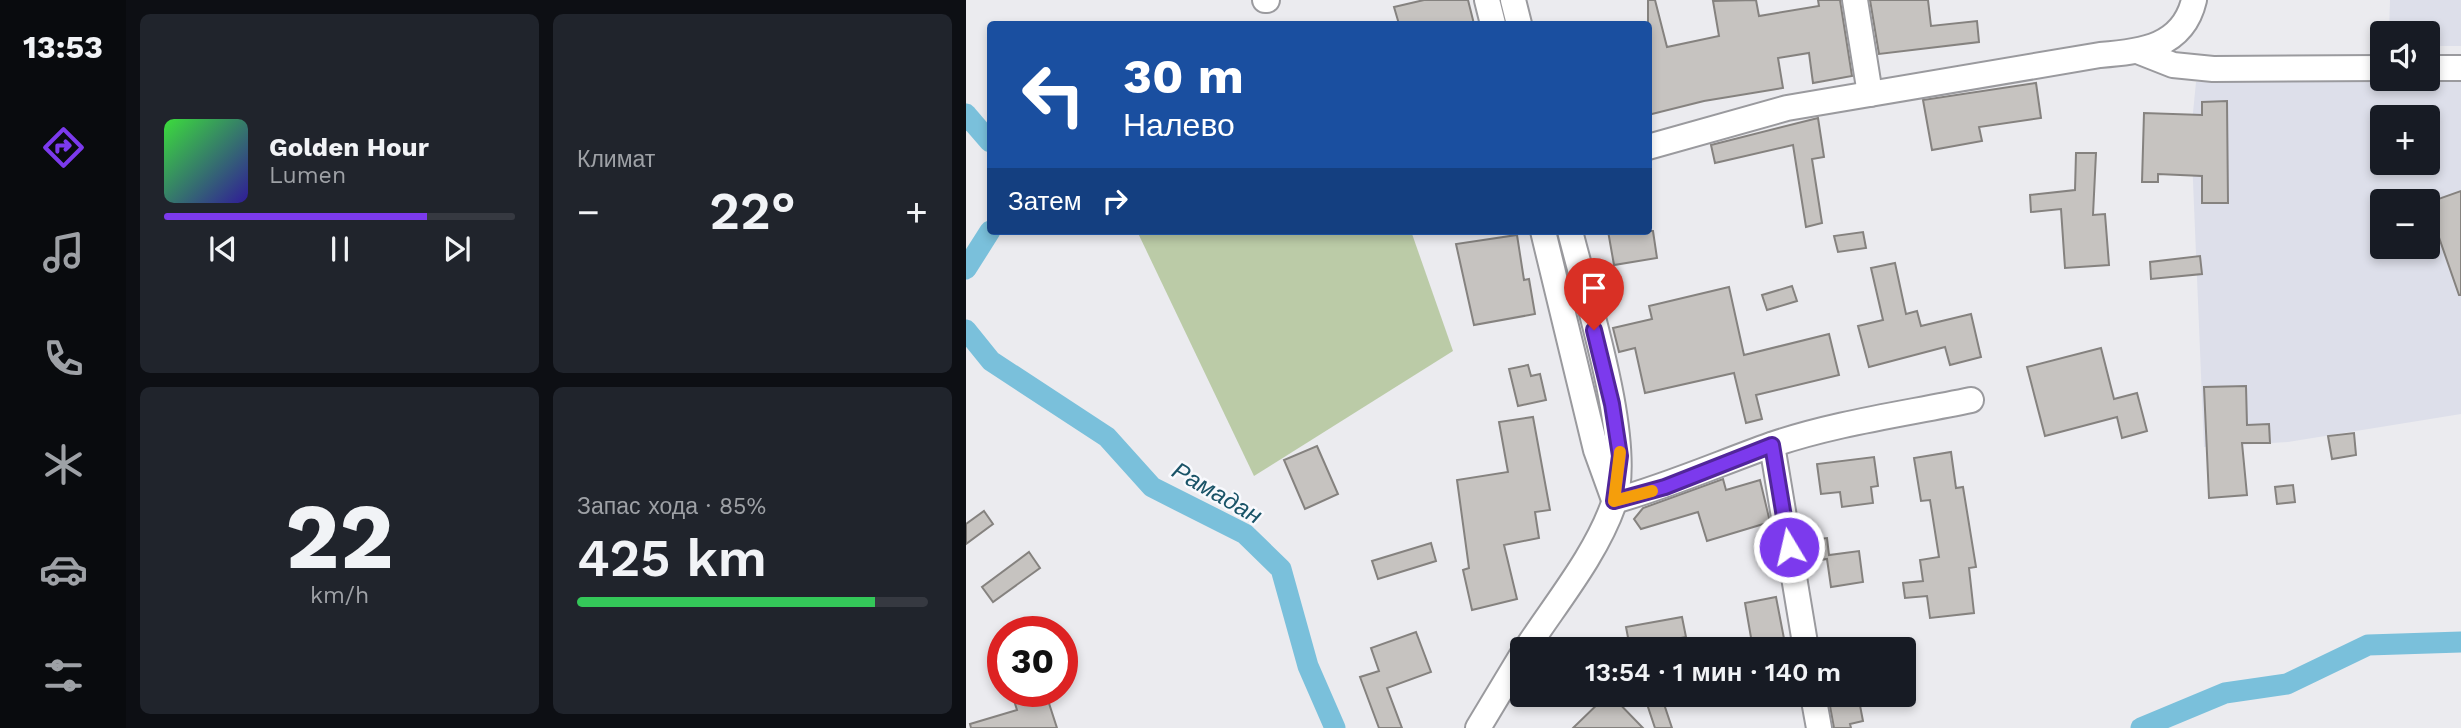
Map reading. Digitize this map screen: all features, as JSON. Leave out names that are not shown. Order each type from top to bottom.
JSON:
[{"type":"street","points":[[1487,0],[1492,21]]},
{"type":"street","points":[[1513,0],[1519,21]]},
{"type":"street","points":[[1855,0],[1870,94]]},
{"type":"street","points":[[1652,146],[1787,108],[2101,55],[2140,52],[2170,40],[2191,11],[2194,0]]},
{"type":"street","points":[[2140,52],[2173,65],[2213,69],[2370,68]]},
{"type":"street","points":[[2440,68],[2461,68]]},
{"type":"street","points":[[1544,235],[1596,450],[1614,501]]},
{"type":"street","points":[[1534,637],[1594,545],[1614,501],[1620,456],[1612,404],[1571,235]]},
{"type":"street","points":[[1614,501],[1665,487],[1772,445],[1828,429],[1971,400]]},
{"type":"street","points":[[1772,445],[1804,637]]},
{"type":"street","points":[[1478,728],[1510,675]]},
{"type":"street","points":[[1815,707],[1819,728]]},
{"type":"shaded area","points":[[2390,0],[2461,0],[2461,46],[2440,46],[2440,21],[2389,21]]},
{"type":"shaded area","points":[[2440,78],[2461,78],[2461,414],[2288,442],[2204,447],[2191,133],[2196,82],[2370,79],[2370,91],[2440,91]]},
{"type":"green space","points":[[1139,235],[1412,235],[1453,351],[1254,476]]},
{"type":"building","points":[[1424,0],[1468,0],[1473,21],[1398,21],[1394,7]]},
{"type":"building","points":[[1648,0],[1655,0],[1667,47],[1719,36],[1713,1],[1756,0],[1759,16],[1819,6],[1818,0],[1840,0],[1852,76],[1813,83],[1809,53],[1778,58],[1783,88],[1704,101],[1652,114],[1652,21],[1648,21]]},
{"type":"building","points":[[1870,0],[1928,0],[1931,26],[1977,21],[1979,42],[1879,54]]},
{"type":"building","points":[[2036,83],[2041,118],[1979,127],[1982,141],[1932,150],[1923,100]]},
{"type":"building","points":[[2227,101],[2228,203],[2202,203],[2202,176],[2158,174],[2158,182],[2142,182],[2144,113],[2202,115],[2202,102]]},
{"type":"building","points":[[1818,118],[1824,157],[1812,159],[1822,223],[1806,227],[1793,145],[1715,163],[1711,145]]},
{"type":"building","points":[[2076,153],[2096,153],[2093,215],[2105,214],[2109,265],[2065,268],[2061,209],[2031,212],[2030,195],[2075,190]]},
{"type":"building","points":[[2461,191],[2461,295],[2440,240],[2440,198]]},
{"type":"building","points":[[1653,231],[1657,258],[1614,265],[1609,235],[1652,235]]},
{"type":"building","points":[[1863,232],[1866,248],[1838,252],[1834,236]]},
{"type":"building","points":[[1517,235],[1524,280],[1529,279],[1535,314],[1474,325],[1456,244]]},
{"type":"building","points":[[2200,256],[2202,274],[2151,279],[2150,262]]},
{"type":"building","points":[[1895,263],[1906,314],[1917,311],[1921,326],[1971,314],[1981,357],[1950,365],[1945,347],[1869,367],[1858,326],[1883,320],[1871,268]]},
{"type":"building","points":[[1792,286],[1797,301],[1767,310],[1762,295]]},
{"type":"building","points":[[1729,287],[1744,355],[1829,334],[1839,375],[1756,395],[1762,419],[1746,423],[1734,373],[1645,393],[1635,348],[1619,352],[1613,328],[1652,319],[1649,306]]},
{"type":"building","points":[[2101,348],[2114,399],[2137,393],[2147,431],[2122,438],[2117,417],[2045,436],[2027,367]]},
{"type":"building","points":[[1528,365],[1531,376],[1540,374],[1546,400],[1518,406],[1509,369]]},
{"type":"building","points":[[2246,386],[2247,425],[2269,424],[2270,443],[2242,443],[2247,495],[2209,498],[2204,387]]},
{"type":"building","points":[[1533,417],[1550,510],[1535,512],[1539,538],[1504,545],[1517,599],[1472,610],[1463,570],[1469,568],[1457,480],[1508,472],[1499,422]]},
{"type":"building","points":[[2354,433],[2356,455],[2332,459],[2328,436]]},
{"type":"building","points":[[1317,446],[1338,494],[1305,509],[1284,460]]},
{"type":"building","points":[[1951,452],[1956,488],[1963,487],[1976,567],[1969,568],[1974,613],[1930,618],[1927,596],[1905,598],[1903,583],[1923,581],[1920,560],[1939,557],[1930,500],[1921,501],[1914,458]]},
{"type":"building","points":[[1874,457],[1878,486],[1871,487],[1873,503],[1842,507],[1840,492],[1821,494],[1817,464]]},
{"type":"building","points":[[1723,479],[1726,490],[1760,480],[1770,522],[1707,541],[1698,512],[1641,529],[1634,519],[1643,508]]},
{"type":"building","points":[[2293,485],[2295,502],[2277,504],[2275,487]]},
{"type":"building","points":[[984,511],[993,524],[966,544],[966,524]]},
{"type":"building","points":[[1827,538],[1829,555],[1859,551],[1863,582],[1831,587],[1827,559],[1813,561],[1810,540]]},
{"type":"building","points":[[1431,543],[1436,561],[1378,579],[1372,561]]},
{"type":"building","points":[[1029,552],[1040,568],[993,602],[982,587]]},
{"type":"building","points":[[1776,597],[1784,637],[1751,637],[1745,603]]},
{"type":"building","points":[[1682,617],[1686,637],[1628,637],[1626,627]]},
{"type":"building","points":[[1416,632],[1431,672],[1387,688],[1402,728],[1379,728],[1360,677],[1379,671],[1371,648]]},
{"type":"building","points":[[1016,707],[1050,707],[1057,728],[971,728],[970,724],[1017,710]]},
{"type":"building","points":[[1595,707],[1623,707],[1643,728],[1573,728]]},
{"type":"building","points":[[1648,707],[1665,707],[1672,728],[1655,728]]},
{"type":"building","points":[[1830,707],[1860,707],[1863,721],[1850,724],[1851,728],[1834,728]]},
{"type":"waterway","name":"Рамадан","points":[[966,114],[987,138]]},
{"type":"waterway","name":"Рамадан","points":[[966,269],[987,235]]},
{"type":"waterway","name":"Рамадан","points":[[966,330],[991,361],[1107,437],[1152,487],[1245,534],[1281,569],[1308,666],[1335,728]]},
{"type":"waterway","name":"Рамадан","points":[[2141,728],[2225,693],[2287,684],[2368,645],[2461,642]]},
{"type":"slow traffic","points":[[1620,452],[1614,501],[1652,491]]},
{"type":"route","points":[[1594,330],[1612,404],[1620,456],[1614,501],[1665,487],[1772,445],[1789,547]]}]
